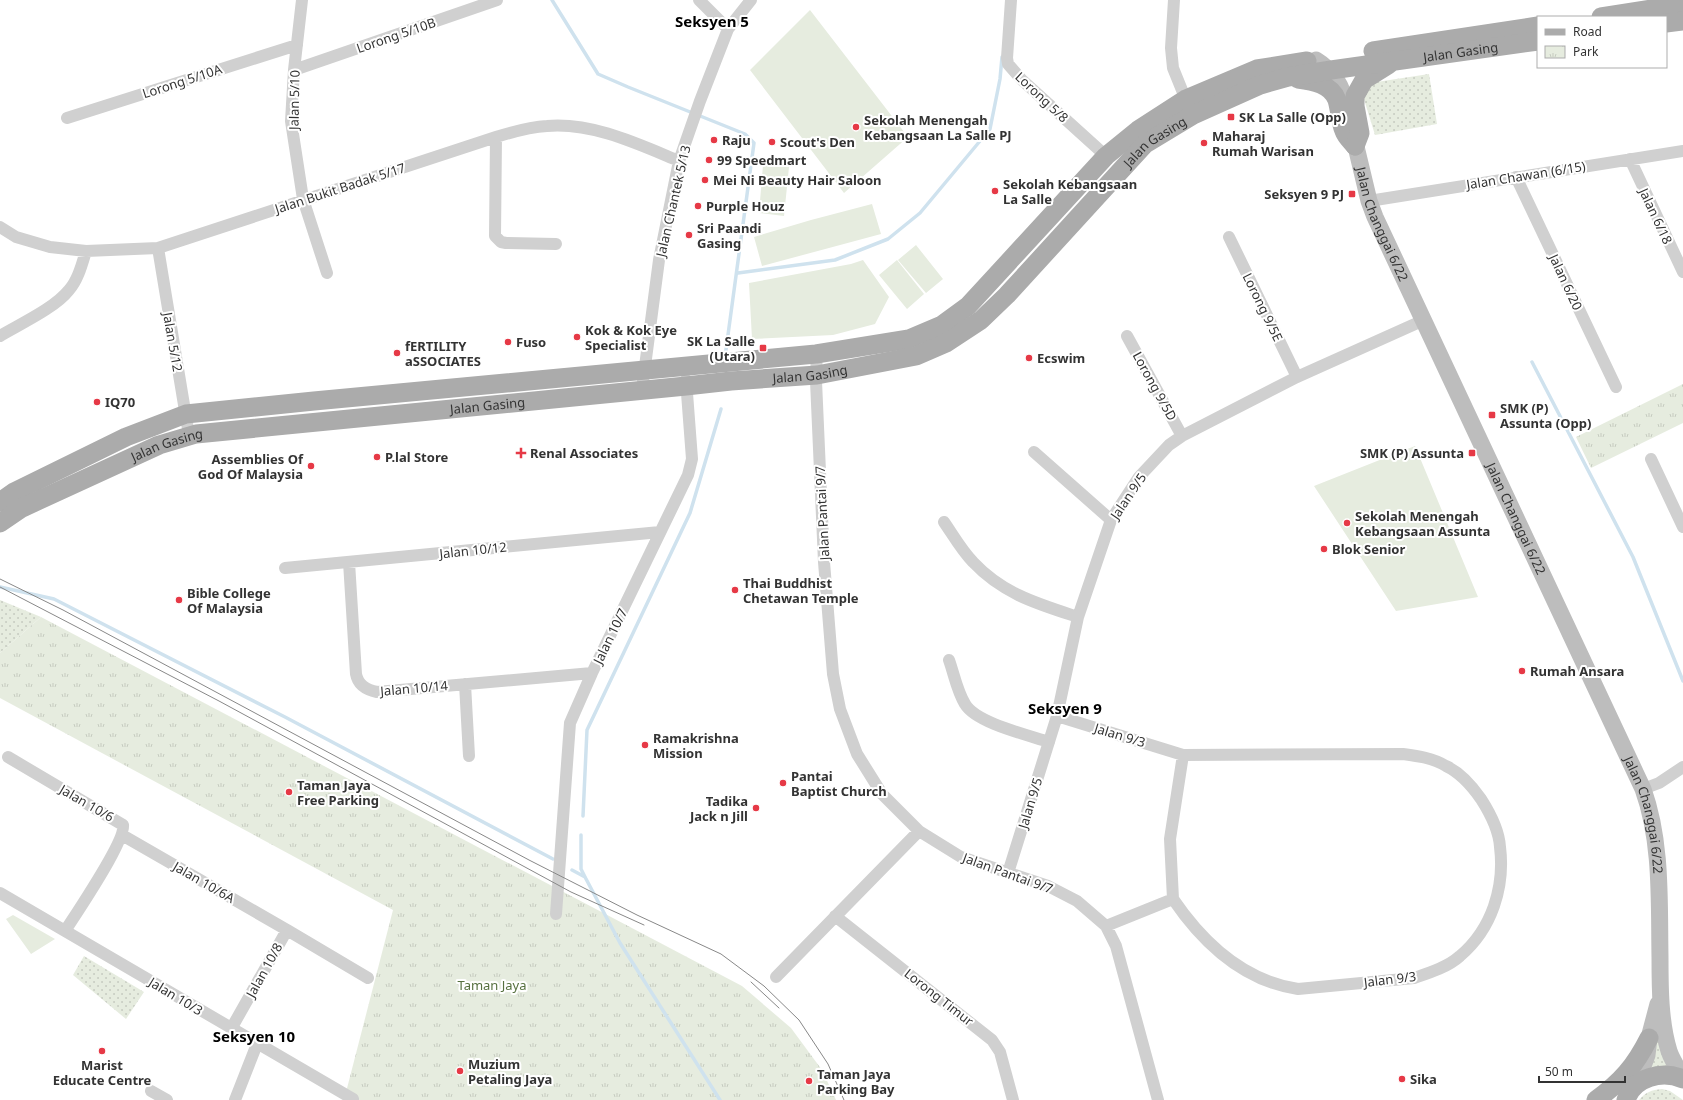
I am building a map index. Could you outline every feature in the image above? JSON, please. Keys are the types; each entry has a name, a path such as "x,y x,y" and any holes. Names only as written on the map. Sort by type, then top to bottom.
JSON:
{"main road":[{"path":"1607,16 1683,4"},
{"path":"1667,24 1683,21"},
{"name":"Jalan Gasing","path":"0,523 22,508 159,445 189,435 642,389 817,375 916,356 946,343 981,320 1007,295 1145,144 1189,107 1323,65 1537,26"},
{"name":"Jalan Gasing","path":"0,502 14,492 126,438 186,414 645,369 816,354 909,339 942,325 968,306 1106,156 1138,130 1189,107 1258,69 1394,61 1537,41"},
{"path":"1288,77 1313,81 1324,85 1331,91 1337,100 1344,133 1355,146 1360,133 1355,106 1359,88 1364,80 1394,61"},
{"path":"1596,1100 1623,1077 1640,1058 1649,1038"},
{"path":"1627,1096 1646,1078 1655,1076 1672,1076 1683,1078"}],"street":[{"name":"Jalan 5/10","path":"302,0 294,70 291,121 303,199 327,273"},
{"name":"Lorong 5/10B","path":"294,70 497,0"},
{"path":"699,0 728,29"},
{"name":"Jalan Chantek 5/13","path":"642,389 660,260 679,161 728,29 751,0"},
{"name":"Lorong 5/8","path":"1011,0 1007,58 1008,64 1022,80 1106,156"},
{"path":"1171,1 1170,48 1173,68 1189,107"},
{"name":"Lorong 5/10A","path":"67,118 297,45"},
{"name":"Jalan Changgai 6/22","path":"1323,65 1346,100 1355,146 1369,201 1643,789 1648,803 1658,862 1660,995 1669,1051 1683,1078"},
{"name":"Jalan Bukit Badak 5/17","path":"0,227 16,237 50,247 86,251 158,248 303,199 496,137 547,126 595,130 634,142 679,161"},
{"path":"496,137 495,236 501,242 506,243 556,244"},
{"name":"Jalan Chawan (6/15)","path":"1369,201 1683,151"},
{"name":"Jalan 6/18","path":"1630,159 1683,272"},
{"name":"Jalan 6/20","path":"1516,177 1616,387"},
{"name":"Lorong 9/5E","path":"1229,237 1297,377"},
{"name":"Jalan 5/12","path":"158,248 189,435"},
{"path":"0,336 57,302 70,290 86,251"},
{"name":"Jalan 9/5","path":"1008,873 1057,716 1078,617 1111,520 1139,477 1169,445 1182,436 1297,377 1424,320"},
{"name":"Lorong 9/5D","path":"1127,336 1182,436"},
{"name":"Jalan Pantai 9/7","path":"816,354 824,562 833,674 840,709 858,754 882,794 919,831 961,857 1048,886 1077,901 1106,926 1116,946 1158,1100"},
{"name":"Jalan 10/7","path":"556,914 570,723 592,673 688,476 692,459 685,366"},
{"path":"1034,452 1111,520"},
{"path":"1651,459 1683,527"},
{"path":"944,522 972,562 998,585 1030,602 1078,617"},
{"name":"Jalan 10/12","path":"285,568 660,532"},
{"name":"Jalan 10/14","path":"349,562 356,674 362,685 368,690 377,692 592,673"},
{"path":"949,660 962,699 973,714 984,720 1049,742"},
{"path":"465,684 469,756"},
{"name":"Jalan 9/3","path":"1057,716 1183,755 1403,754 1429,758 1446,766 1463,777 1477,794 1487,808 1494,823 1500,846 1500,885 1496,902 1488,922 1477,938 1460,956 1430,973 1414,978 1298,989 1267,982 1248,972 1214,948 1189,921 1173,899"},
{"path":"1106,926 1173,899 1170,839 1183,755"},
{"name":"Jalan 10/6","path":"8,757 121,823 123,827 122,835 96,882 65,931"},
{"path":"1643,789 1659,783 1683,767"},
{"path":"776,978 919,831"},
{"name":"Jalan 10/6A","path":"122,835 287,930"},
{"name":"Jalan 10/3","path":"0,893 353,1099"},
{"name":"Lorong Timur","path":"835,916 992,1040 1000,1052 1013,1100"},
{"name":"Jalan 10/8","path":"231,1029 287,930 368,978"},
{"path":"1660,995 1673,1040 1683,1055"},
{"name":"Jalan Changgai 6/22","path":"1627,1096 1639,1077 1647,1055 1649,1038 1660,995"},
{"path":"235,1100 257,1044"},
{"path":"151,1091 167,1100"}],"green space":[{"path":"810,10 908,137 844,193 750,70"},
{"path":"1429,74 1437,124 1375,135 1363,96 1370,83"},
{"path":"763,165 789,167 784,216 759,213"},
{"path":"872,204 881,234 762,266 754,237"},
{"path":"916,245 943,279 926,293 898,260"},
{"path":"863,260 889,297 875,324 833,335 752,339 749,283 851,264"},
{"path":"897,260 924,294 907,309 879,275"},
{"path":"1683,384 1683,423 1591,468 1576,437"},
{"path":"1415,446 1478,597 1396,611 1314,486"},
{"path":"0,600 41,617 0,653"},
{"name":"Taman Jaya","path":"41,617 742,986 791,1028 822,1070 836,1100 344,1100 393,910 0,698 0,653"},
{"path":"13,915 55,939 31,954 6,919"},
{"path":"84,956 144,992 126,1019 73,975"},
{"path":"1660,1018 1676,1069 1653,1069 1648,1063"},
{"path":"1662,1089 1670,1091 1683,1100 1639,1100 1649,1092"}],"waterway":[{"path":"552,0 598,74 745,134 754,143 725,357"},
{"path":"738,273 835,260 888,239 920,213 990,129 1000,79 1002,57"},
{"path":"1532,362 1633,557 1683,681"},
{"path":"583,816 587,730 690,513 721,409"},
{"path":"0,587 54,599 285,717 553,859"},
{"path":"581,835 581,869 585,877 620,943 720,1100"},
{"path":"572,870 585,877"}],"tram line":[{"path":"0,579 63,610 529,860 637,915 721,954 764,986 799,1020 828,1064 844,1100"},
{"path":"0,587 219,701 571,892 644,925"},
{"path":"751,982 779,1008"}],"place":[{"name":"SK La Salle (Opp)","path":"1231,117"},
{"name":"Sekolah Menengah Kebangsaan La Salle PJ","path":"856,127"},
{"name":"Raju","path":"714,140"},
{"name":"Scout's Den","path":"772,142"},
{"name":"Maharaj Rumah Warisan","path":"1204,143"},
{"name":"99 Speedmart","path":"709,160"},
{"name":"Mei Ni Beauty Hair Saloon","path":"705,180"},
{"name":"Sekolah Kebangsaan La Salle","path":"995,191"},
{"name":"Seksyen 9 PJ","path":"1352,194"},
{"name":"Purple Houz","path":"698,206"},
{"name":"Sri Paandi Gasing","path":"689,235"},
{"name":"Kok & Kok Eye Specialist","path":"577,337"},
{"name":"Fuso","path":"508,342"},
{"name":"SK La Salle (Utara)","path":"763,348"},
{"name":"fERTILITY aSSOCIATES","path":"397,353"},
{"name":"Ecswim","path":"1029,358"},
{"name":"IQ70","path":"97,402"},
{"name":"SMK (P) Assunta (Opp)","path":"1492,415"},
{"name":"Renal Associates","path":"521,453"},
{"name":"SMK (P) Assunta","path":"1472,453"},
{"name":"P.lal Store","path":"377,457"},
{"name":"Assemblies Of God Of Malaysia","path":"311,466"},
{"name":"Sekolah Menengah Kebangsaan Assunta","path":"1347,523"},
{"name":"Blok Senior","path":"1324,549"},
{"name":"Thai Buddhist Chetawan Temple","path":"735,590"},
{"name":"Bible College Of Malaysia","path":"179,600"},
{"name":"Rumah Ansara","path":"1522,671"},
{"name":"Ramakrishna Mission","path":"645,745"},
{"name":"Pantai Baptist Church","path":"783,783"},
{"name":"Taman Jaya Free Parking","path":"289,792"},
{"name":"Tadika Jack n Jill","path":"756,808"},
{"name":"Marist Educate Centre","path":"102,1051"},
{"name":"Muzium Petaling Jaya","path":"460,1071"},
{"name":"Sika","path":"1402,1079"},
{"name":"Taman Jaya Parking Bay","path":"809,1081"}],"district":[{"name":"Seksyen 5","path":"712,21"},
{"name":"Seksyen 9","path":"1065,708"},
{"name":"Seksyen 10","path":"254,1036"}]}
